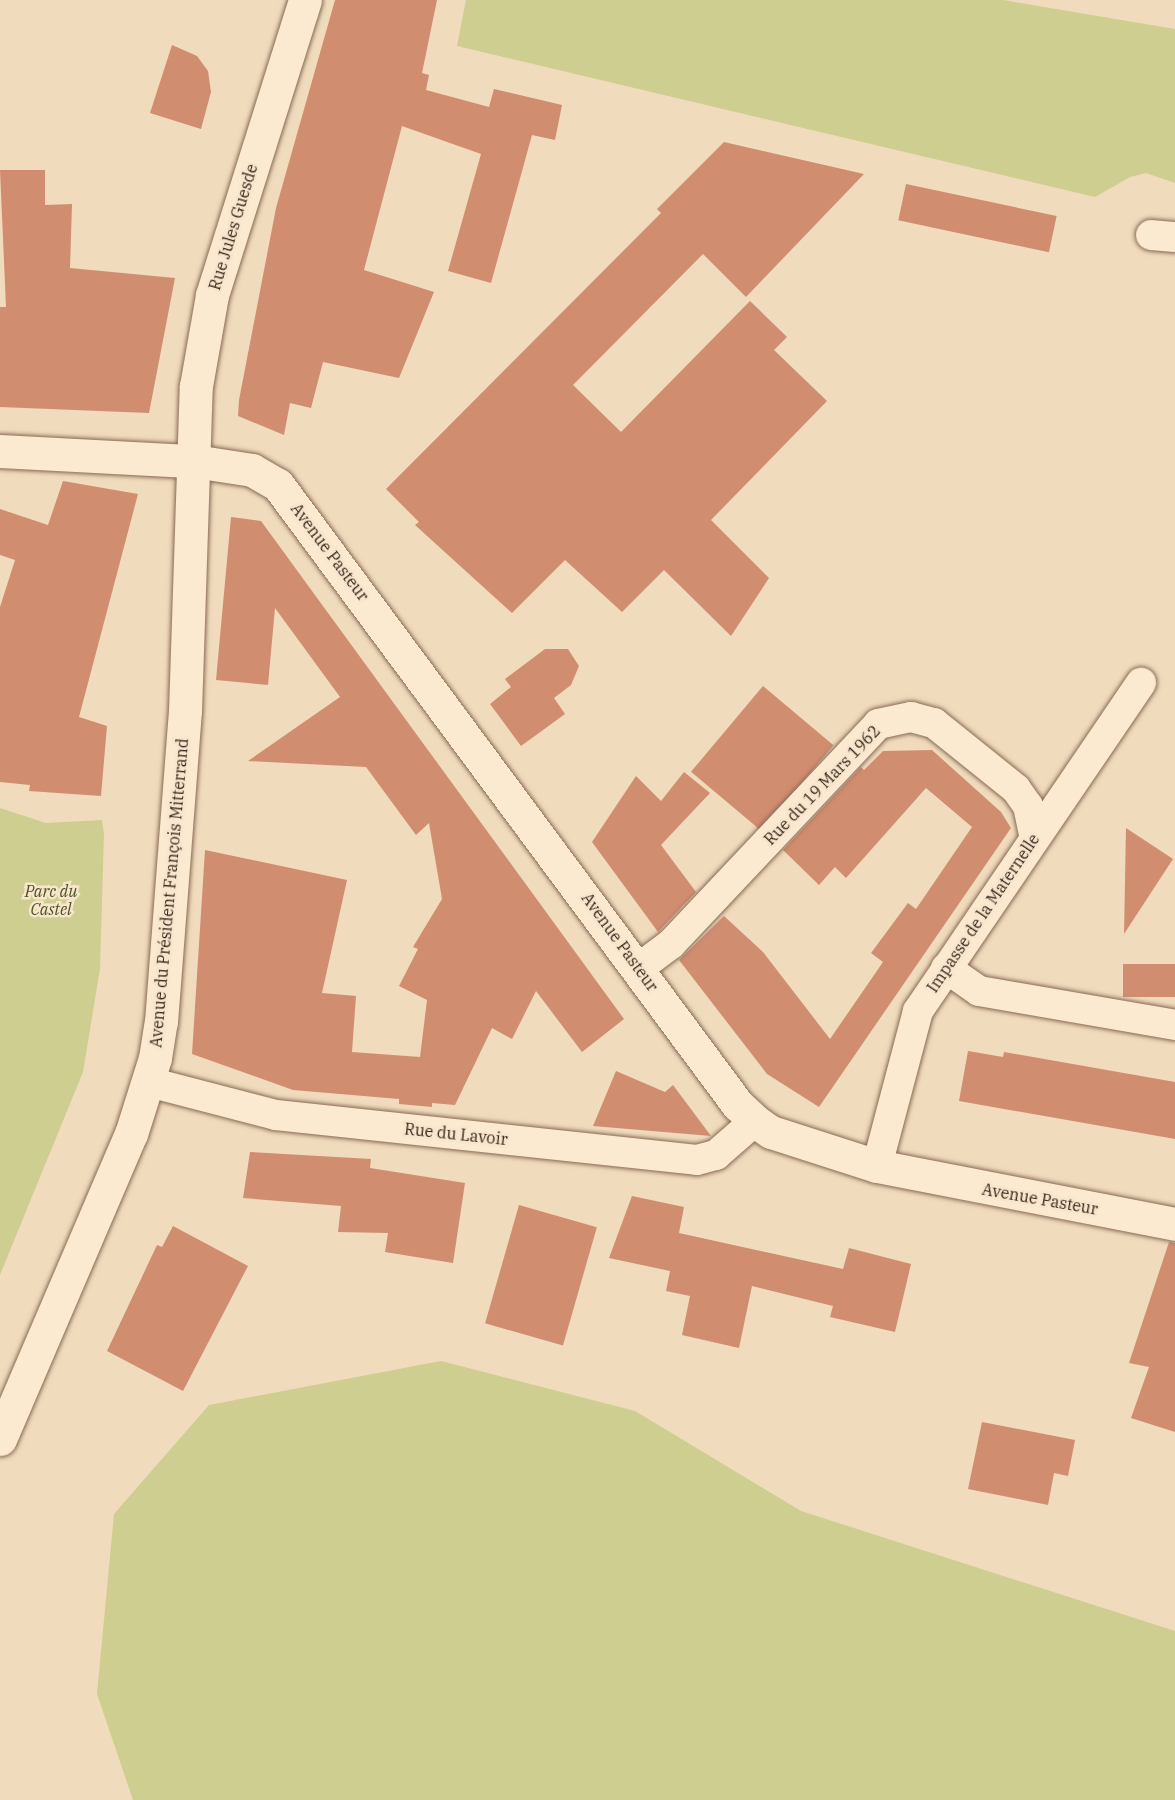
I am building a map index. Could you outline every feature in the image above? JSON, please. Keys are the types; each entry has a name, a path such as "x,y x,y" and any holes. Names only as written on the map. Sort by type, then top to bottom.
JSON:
{"main road":[{"name":"Rue Jules Guesde","path":"194,461 196,386 212,295 305,0"},
{"name":"Avenue Pasteur","path":"0,451 194,461 264,475 297,506 737,1104 771,1132 877,1166 1175,1224"},
{"name":"Avenue du Président François Mitterrand","path":"0,1439 131,1134 149,1082 161,1022 184,711 194,461"}],"street":[{"name":"Impasse de la Maternelle","path":"877,1166 918,1011 1034,835 1141,683"},
{"name":"Rue du 19 Mars 1962","path":"639,968 671,944 878,724 911,717 934,723 1016,789 1028,806 1034,835"},
{"path":"946,968 979,991 1175,1025"},
{"name":"Rue du Lavoir","path":"149,1082 276,1115 697,1160 716,1155 755,1121"}],"green space":[{"path":"466,0 1003,0 1175,29 1175,183 1146,173 1130,177 1095,197 457,46"},
{"name":"Parc du Castel","path":"0,808 46,823 102,820 104,834 100,969 83,1072 0,1275"},
{"path":"441,1361 635,1411 801,1511 1175,1631 1175,1800 133,1800 97,1694 114,1514 209,1405"}],"building":[{"path":"335,0 437,0 422,73 429,75 426,90 489,107 494,89 562,105 555,140 532,135 491,283 448,271 481,154 402,126 364,270 434,292 399,378 323,362 311,408 290,403 284,435 238,416 239,400 276,208"},
{"path":"172,45 197,56 208,71 211,92 201,129 150,113"},
{"path":"724,142 864,174 746,297 703,254 573,385 621,432 750,301 787,337 774,350 827,401 711,520 769,578 731,636 664,570 622,612 565,560 512,613 415,525 419,522 386,489 661,213 657,209"},
{"path":"0,170 45,170 45,205 72,204 70,268 175,278 149,413 0,407 0,307 6,307"},
{"path":"906,184 1057,216 1049,252 898,220"},
{"path":"63,481 138,494 79,717 107,726 101,796 29,791 30,785 0,782 0,607 15,560 0,555 0,509 48,525"},
{"path":"231,517 261,521 624,1019 582,1052 536,991 512,1039 492,1028 455,1105 432,1103 432,1107 399,1104 399,1099 293,1090 192,1054 205,850 347,880 322,993 356,996 352,1052 420,1057 427,1000 399,986 418,949 413,947 442,899 429,823 416,835 366,767 248,761 340,697 275,608 268,685 216,680"},
{"path":"545,649 568,649 579,666 571,685 554,698 565,714 521,746 490,704 511,687 505,679"},
{"path":"763,686 833,745 761,831 691,772"},
{"path":"932,750 1001,812 1011,828 819,1107 767,1074 679,960 724,916 763,952 830,1039 883,962 871,953 908,903 916,909 972,827 926,788 846,878 835,867 819,885 783,850 861,767 864,770 883,751"},
{"path":"684,772 710,793 661,845 696,892 658,932 592,842 636,776 661,801"},
{"path":"1126,828 1173,859 1124,934"},
{"path":"1123,964 1175,964 1175,997 1123,997"},
{"path":"968,1051 1003,1057 1004,1052 1175,1082 1175,1139 959,1101"},
{"path":"616,1071 665,1092 673,1085 711,1136 593,1126"},
{"path":"250,1152 371,1159 370,1168 465,1183 453,1263 385,1252 388,1233 338,1232 341,1206 243,1198"},
{"path":"632,1196 684,1207 679,1233 843,1269 849,1248 911,1264 895,1332 830,1317 833,1306 752,1286 739,1348 682,1335 690,1296 666,1291 670,1271 609,1258"},
{"path":"519,1205 597,1227 563,1346 485,1323"},
{"path":"173,1226 248,1266 183,1391 107,1351 157,1245 162,1247"},
{"path":"1169,1242 1175,1243 1175,1432 1131,1418 1149,1367 1129,1363"},
{"path":"982,1422 1075,1440 1068,1476 1054,1473 1048,1505 968,1489"}]}
